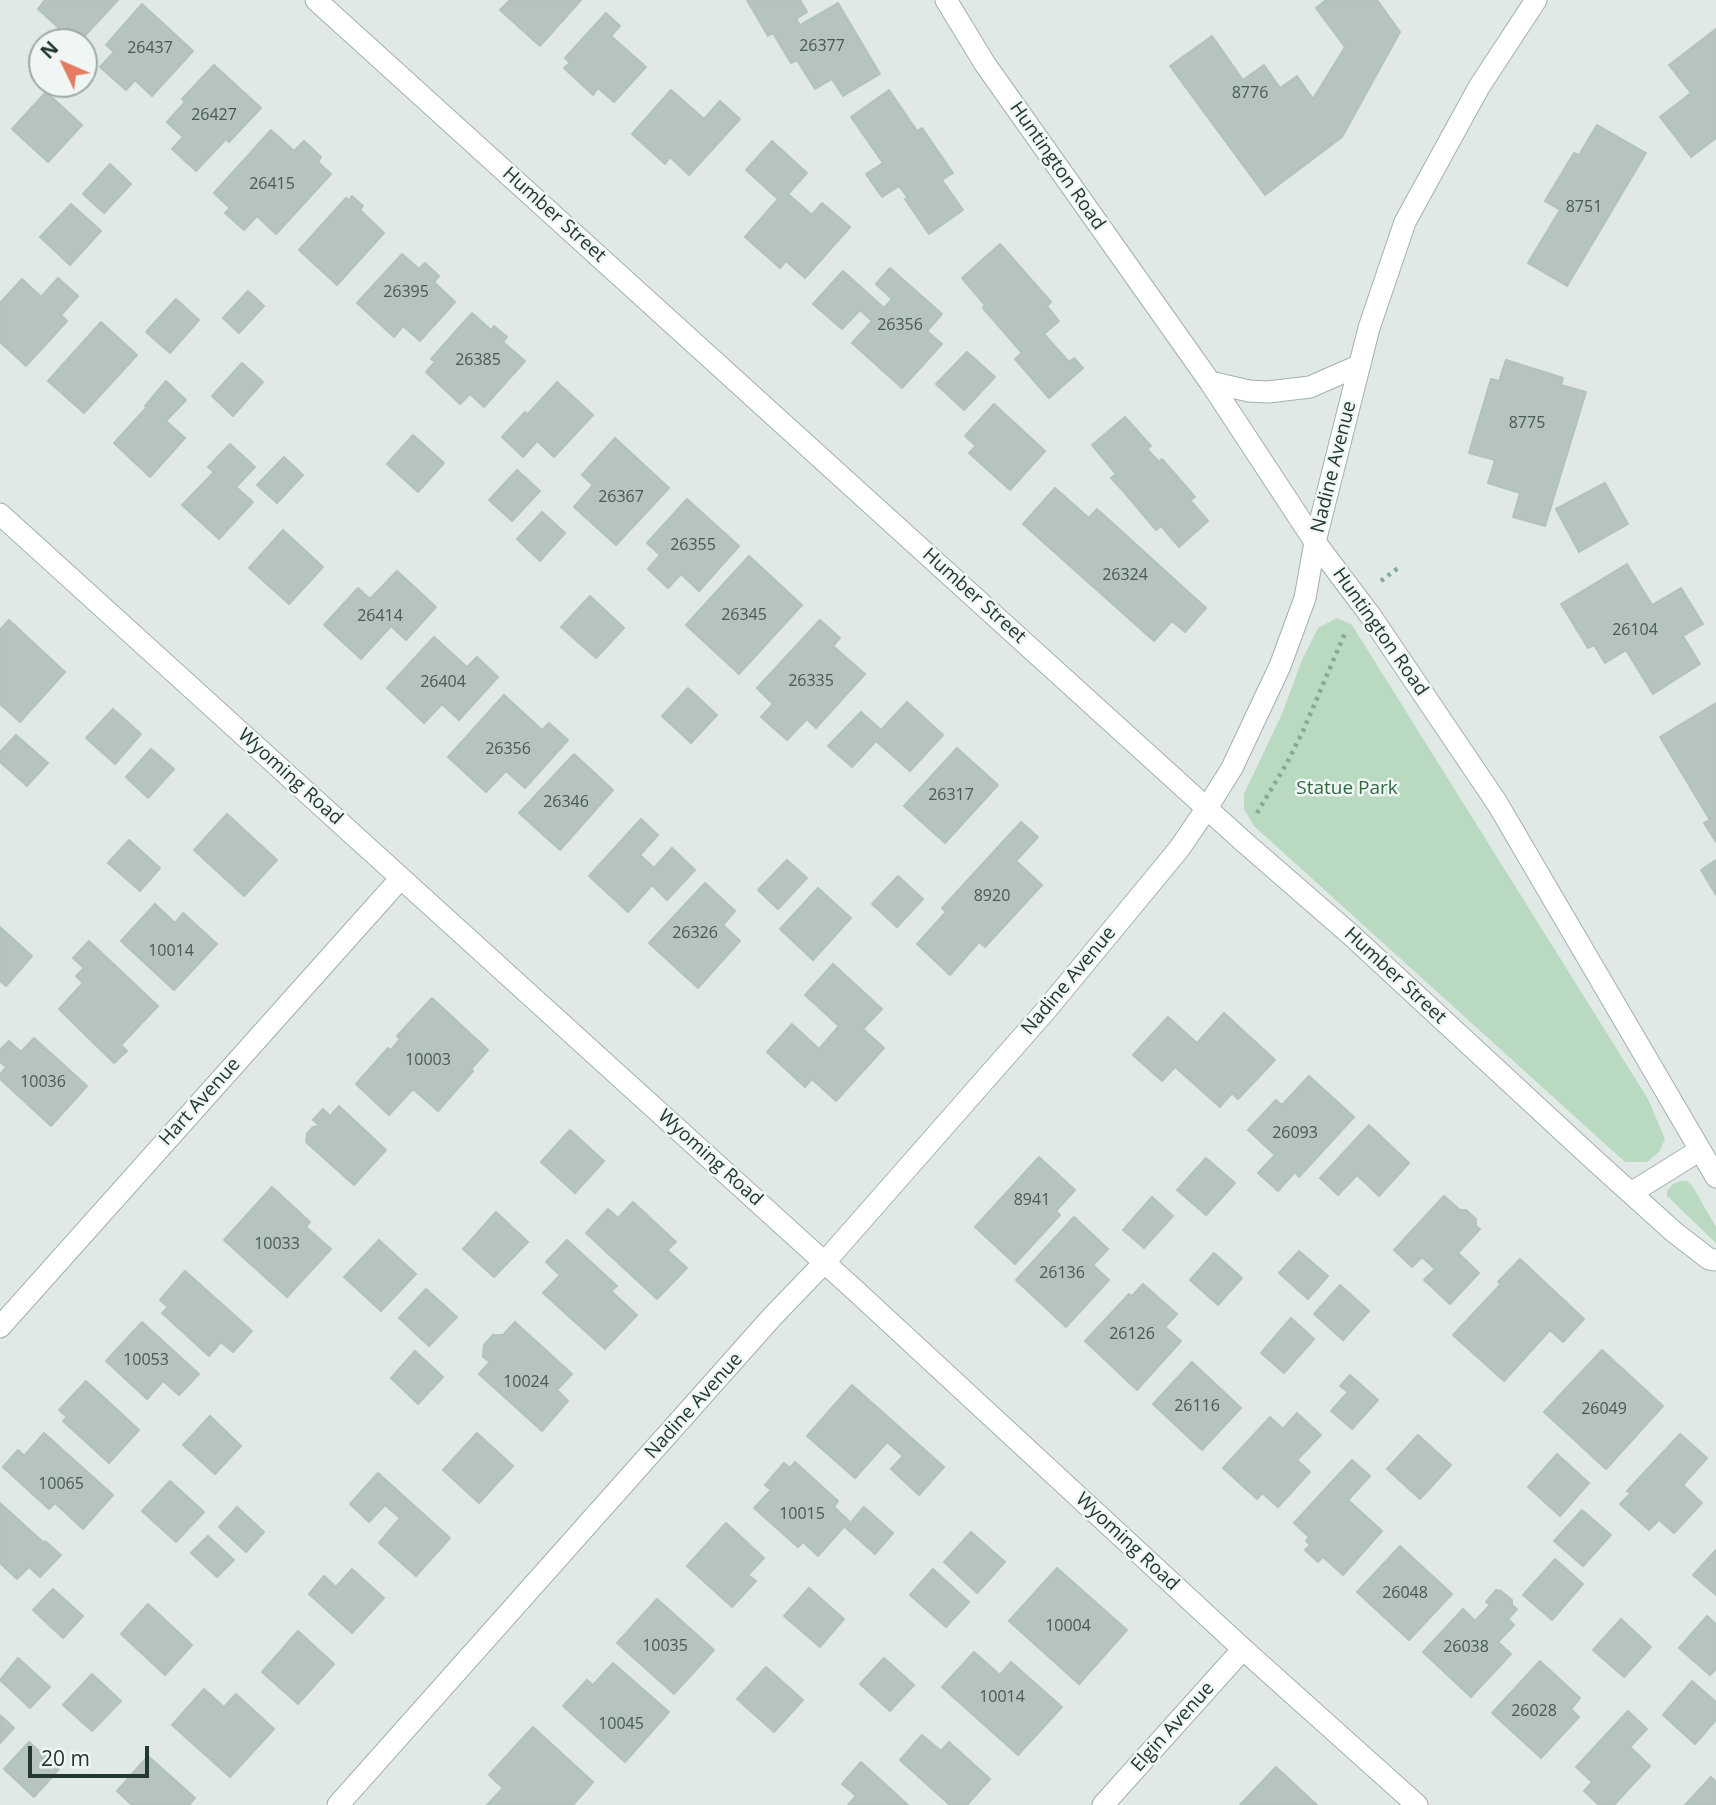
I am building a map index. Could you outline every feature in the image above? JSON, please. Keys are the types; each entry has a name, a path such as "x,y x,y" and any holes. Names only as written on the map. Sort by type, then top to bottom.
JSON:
{"street":[{"name":"Humber Street","path":"316,0 1349,934 1674,1232 1709,1259 1716,1260"},
{"name":"Huntington Road","path":"946,0 985,64 1210,382 1315,542 1370,615 1497,803 1716,1177"},
{"name":"Nadine Avenue","path":"338,1805 824,1263 1047,1009 1179,849 1208,808 1232,768 1280,666 1305,598 1315,542 1369,328 1405,222 1479,86 1536,0"},
{"path":"1210,382 1249,391 1268,392 1310,387 1360,365"},
{"name":"Wyoming Road","path":"0,514 1417,1805"},
{"name":"Hart Avenue","path":"0,1327 401,878"},
{"path":"1631,1193 1700,1150"},
{"name":"Elgin Avenue","path":"1102,1805 1243,1648"}],"path":[{"path":"1377,583 1398,568"},
{"path":"1251,823 1303,731 1348,628"}],"green space":[{"name":"Statue Park","path":"1337,618 1352,625 1648,1099 1665,1139 1659,1152 1647,1162 1625,1162 1254,826 1244,809 1244,794 1282,714 1302,660 1318,628"},
{"path":"1687,1181 1693,1187 1716,1227 1716,1243 1667,1196 1667,1191 1673,1184"}],"building":[{"path":"45,0 118,0 92,28 59,28 38,9"},
{"path":"510,0 581,0 540,46 500,10"},
{"path":"747,0 800,0 807,12 796,19 800,25 838,3 880,74 843,96 832,79 815,89 797,60 791,63 773,33 768,36"},
{"path":"1326,0 1377,0 1400,32 1342,137 1265,195 1170,66 1212,36 1243,80 1264,65 1280,88 1297,76 1313,99 1345,47 1316,8"},
{"path":"142,4 193,51 152,96 135,80 126,90 100,67 114,52 106,45"},
{"path":"606,13 620,26 611,36 646,67 614,102 598,88 593,95 564,68 570,63 565,58"},
{"path":"1716,29 1716,138 1691,157 1660,117 1691,93 1669,65"},
{"path":"214,65 261,108 229,142 226,139 196,171 172,149 183,137 167,122 185,102 182,99"},
{"path":"671,90 704,119 720,101 740,119 689,175 670,157 665,164 632,134"},
{"path":"889,90 917,131 922,128 953,173 942,180 963,210 929,234 899,186 882,197 866,174 883,163 851,117"},
{"path":"40,98 53,98 82,125 48,162 12,129"},
{"path":"1597,125 1646,153 1567,286 1528,263 1560,210 1545,201 1574,153 1579,155"},
{"path":"271,130 294,151 304,141 321,157 318,162 331,174 276,234 257,216 244,230 225,213 230,208 214,193"},
{"path":"772,141 807,173 788,194 812,215 822,203 850,227 805,278 786,261 780,268 745,237 778,199 746,170"},
{"path":"110,164 131,184 104,213 83,194"},
{"path":"352,196 363,206 360,210 384,233 337,285 299,250 346,198 349,200"},
{"path":"71,204 101,231 70,265 40,237"},
{"path":"1000,244 1051,302 1047,306 1059,321 1044,334 1069,362 1074,358 1083,368 1049,398 1015,359 1022,353 983,308 985,305 962,278"},
{"path":"402,254 419,269 425,263 439,276 434,282 455,302 420,341 403,326 394,337 357,303"},
{"path":"890,268 942,314 927,331 942,344 902,388 852,343 872,321 860,310 842,329 813,304 843,271 884,308 892,299 876,284"},
{"path":"58,278 78,296 61,315 67,321 26,366 0,342 0,303 22,279 41,297"},
{"path":"248,291 264,306 239,333 223,318"},
{"path":"176,299 199,320 170,353 146,332"},
{"path":"472,313 491,330 494,326 507,337 503,342 525,361 484,407 470,394 460,404 426,372 435,362 431,359"},
{"path":"101,322 137,355 84,413 48,381"},
{"path":"967,352 995,377 964,410 936,384"},
{"path":"1506,360 1563,378 1561,385 1586,392 1545,526 1513,517 1520,493 1488,483 1495,460 1469,453 1491,379 1499,381"},
{"path":"242,363 263,382 233,416 212,396"},
{"path":"166,381 186,400 166,421 185,438 150,477 114,443 147,407 145,406"},
{"path":"557,382 593,415 554,457 537,441 523,457 502,437 525,412 528,414"},
{"path":"994,404 1045,451 1010,490 969,453 976,446 965,436"},
{"path":"1125,417 1151,446 1147,449 1159,462 1162,459 1195,497 1190,500 1208,521 1179,547 1161,526 1156,530 1111,478 1116,474 1092,445"},
{"path":"413,435 444,463 418,492 387,464"},
{"path":"615,438 669,488 616,545 574,507 593,485 582,475"},
{"path":"230,444 255,467 236,487 253,502 219,539 182,505 214,472 208,467"},
{"path":"284,457 303,475 277,503 257,485"},
{"path":"517,470 540,491 512,521 489,500"},
{"path":"1605,483 1628,524 1579,552 1556,509"},
{"path":"1055,488 1089,518 1097,509 1206,608 1185,632 1172,621 1154,641 1023,524"},
{"path":"687,499 739,546 699,591 681,574 668,588 648,569 660,555 647,543"},
{"path":"542,512 565,533 540,561 517,539"},
{"path":"283,530 323,567 289,604 249,568"},
{"path":"749,556 802,605 739,674 686,625"},
{"path":"1627,564 1652,605 1681,588 1703,624 1683,636 1700,664 1653,694 1626,650 1605,663 1594,645 1588,648 1561,604"},
{"path":"397,571 436,607 406,640 391,626 361,659 324,625 358,588 370,599"},
{"path":"590,596 624,628 596,658 561,627"},
{"path":"9,620 65,672 20,722 0,704 0,630"},
{"path":"820,620 840,638 833,646 865,674 816,728 807,719 787,740 761,717 773,704 757,688"},
{"path":"434,637 467,667 477,657 498,677 459,720 442,704 424,723 387,688"},
{"path":"688,688 717,715 691,743 662,716"},
{"path":"504,695 542,730 549,723 568,740 525,788 506,771 486,792 448,757"},
{"path":"907,702 943,735 910,771 876,741 852,767 828,746 861,712 881,730"},
{"path":"1716,703 1716,842 1704,823 1710,820 1660,737"},
{"path":"113,709 141,734 115,764 86,738"},
{"path":"16,735 48,763 27,786 0,762 0,752"},
{"path":"957,748 998,785 945,843 904,806"},
{"path":"151,749 174,769 148,798 126,777"},
{"path":"574,754 613,790 560,850 519,813"},
{"path":"227,814 277,860 244,896 194,850"},
{"path":"641,819 658,835 640,855 654,868 672,848 695,870 667,900 652,885 628,912 589,876"},
{"path":"1021,822 1038,837 1016,861 1042,885 985,947 979,942 950,975 917,944 946,912 942,908"},
{"path":"129,840 160,868 140,891 108,863"},
{"path":"787,860 807,878 778,909 758,890"},
{"path":"1716,860 1716,895 1701,870"},
{"path":"898,876 923,899 897,927 872,904"},
{"path":"705,883 735,911 723,925 740,941 698,988 649,943"},
{"path":"818,888 851,918 813,960 780,929"},
{"path":"155,904 175,923 183,913 217,944 174,990 121,941"},
{"path":"0,927 32,956 6,986 0,981"},
{"path":"89,941 158,1006 121,1045 127,1051 114,1063 59,1009 83,983 76,976 84,968 73,958"},
{"path":"833,964 882,1009 863,1029 884,1048 836,1101 812,1079 805,1087 767,1052 792,1024 819,1049 839,1026 805,995"},
{"path":"432,998 488,1050 438,1111 413,1089 389,1115 356,1084 388,1048 391,1050 400,1039 397,1036"},
{"path":"1224,1013 1275,1060 1238,1099 1232,1093 1220,1107 1175,1067 1162,1081 1133,1055 1168,1017 1197,1043"},
{"path":"34,1038 87,1086 51,1126 0,1079 6,1067 0,1062 0,1050 9,1041 21,1052"},
{"path":"1309,1076 1354,1117 1299,1177 1295,1172 1278,1191 1258,1173 1275,1155 1248,1130 1276,1100 1282,1105"},
{"path":"339,1106 386,1150 354,1185 306,1142 307,1134 313,1127 320,1126 313,1120 323,1109 330,1116"},
{"path":"1369,1125 1409,1163 1379,1196 1357,1175 1338,1195 1320,1178"},
{"path":"570,1130 604,1161 575,1193 541,1162"},
{"path":"1039,1157 1075,1190 1056,1211 1060,1215 1015,1264 975,1227"},
{"path":"1206,1158 1235,1183 1206,1215 1177,1190"},
{"path":"272,1187 310,1222 306,1227 331,1249 287,1297 224,1240"},
{"path":"1444,1196 1476,1219 1476,1226 1480,1229 1458,1253 1479,1273 1450,1304 1424,1280 1435,1269 1422,1257 1412,1267 1394,1250"},
{"path":"1152,1197 1173,1216 1144,1248 1123,1230"},
{"path":"633,1202 676,1242 667,1250 687,1268 657,1299 586,1233 608,1209 618,1218"},
{"path":"496,1212 528,1242 494,1277 463,1249"},
{"path":"1074,1217 1108,1249 1093,1265 1109,1280 1066,1327 1016,1280"},
{"path":"379,1240 416,1274 381,1311 344,1277"},
{"path":"567,1240 617,1286 611,1291 637,1315 605,1349 543,1293 560,1275 546,1262"},
{"path":"1299,1251 1328,1276 1308,1299 1279,1273"},
{"path":"1214,1253 1242,1278 1218,1305 1190,1280"},
{"path":"1520,1259 1584,1319 1563,1342 1550,1330 1504,1381 1453,1335 1501,1284 1498,1282"},
{"path":"185,1271 252,1331 233,1352 221,1342 209,1356 162,1313 168,1307 160,1300"},
{"path":"1143,1284 1177,1314 1165,1327 1181,1341 1137,1390 1085,1341 1129,1294 1132,1296"},
{"path":"1340,1285 1369,1311 1343,1340 1314,1314"},
{"path":"426,1289 457,1317 429,1346 399,1318"},
{"path":"1291,1318 1314,1339 1284,1373 1261,1353"},
{"path":"142,1322 199,1374 179,1395 163,1381 147,1399 106,1361"},
{"path":"515,1322 572,1374 557,1390 568,1401 542,1431 479,1374 490,1362 483,1357 484,1345 493,1335 503,1335"},
{"path":"1602,1350 1663,1406 1606,1469 1544,1412"},
{"path":"415,1351 443,1377 418,1404 391,1378"},
{"path":"1192,1362 1241,1408 1202,1450 1153,1404"},
{"path":"1350,1375 1378,1400 1352,1429 1331,1411 1348,1392 1340,1386"},
{"path":"86,1381 139,1430 109,1463 63,1421 67,1417 59,1410"},
{"path":"852,1385 944,1467 919,1495 891,1469 903,1456 887,1442 855,1478 807,1436"},
{"path":"1297,1413 1321,1435 1297,1460 1310,1472 1278,1507 1262,1493 1257,1499 1223,1468 1270,1417 1283,1429"},
{"path":"210,1416 241,1446 215,1474 183,1445"},
{"path":"44,1433 113,1495 83,1529 55,1503 49,1509 3,1467 18,1450 24,1456"},
{"path":"477,1433 513,1466 479,1503 443,1470"},
{"path":"1680,1434 1707,1458 1683,1485 1702,1503 1674,1533 1659,1520 1649,1530 1620,1504 1631,1493 1627,1491"},
{"path":"1418,1435 1451,1465 1420,1499 1387,1469"},
{"path":"1557,1454 1589,1483 1560,1516 1528,1487"},
{"path":"1352,1460 1370,1476 1348,1500 1382,1531 1343,1575 1323,1557 1318,1562 1305,1550 1310,1545 1306,1541 1309,1537 1294,1523"},
{"path":"795,1462 838,1501 834,1507 849,1521 818,1556 803,1542 798,1547 754,1508 771,1490 765,1485 784,1463 790,1468"},
{"path":"378,1473 450,1538 416,1576 379,1543 400,1518 385,1505 369,1522 350,1504"},
{"path":"170,1481 204,1512 176,1542 142,1511"},
{"path":"0,1503 61,1555 40,1577 29,1567 17,1579 0,1563"},
{"path":"237,1507 264,1532 246,1552 219,1527"},
{"path":"864,1507 893,1533 875,1554 846,1528"},
{"path":"1582,1510 1611,1535 1583,1566 1554,1541"},
{"path":"726,1523 764,1558 748,1575 756,1581 732,1607 687,1566"},
{"path":"971,1532 1005,1562 977,1593 944,1562"},
{"path":"208,1536 234,1560 217,1577 191,1553"},
{"path":"1400,1546 1452,1594 1409,1640 1357,1592"},
{"path":"1716,1550 1716,1595 1693,1575"},
{"path":"1555,1559 1583,1584 1552,1620 1523,1595"},
{"path":"1057,1568 1127,1630 1079,1684 1009,1621"},
{"path":"352,1569 384,1598 352,1633 309,1594 324,1576 336,1587"},
{"path":"933,1569 969,1602 946,1627 910,1595"},
{"path":"809,1588 844,1619 820,1647 784,1616"},
{"path":"53,1589 83,1616 63,1638 33,1610"},
{"path":"1496,1590 1512,1600 1512,1605 1517,1609 1508,1619 1514,1625 1498,1642 1511,1654 1471,1697 1423,1652 1463,1609 1475,1621 1490,1605 1486,1602"},
{"path":"657,1599 714,1650 674,1694 617,1643"},
{"path":"148,1604 192,1645 165,1675 121,1634"},
{"path":"1707,1616 1716,1624 1716,1669 1710,1675 1679,1648"},
{"path":"1621,1619 1651,1647 1624,1677 1593,1650"},
{"path":"298,1631 334,1664 298,1704 262,1672"},
{"path":"974,1652 1000,1675 1011,1662 1062,1707 1018,1755 942,1687"},
{"path":"18,1658 50,1687 30,1708 0,1680"},
{"path":"884,1658 914,1685 890,1711 860,1684"},
{"path":"1540,1661 1580,1698 1571,1709 1579,1717 1541,1758 1492,1713"},
{"path":"613,1663 669,1712 625,1762 563,1706 587,1680 593,1685"},
{"path":"766,1667 803,1700 774,1732 737,1699"},
{"path":"92,1674 121,1701 92,1731 63,1705"},
{"path":"1692,1681 1716,1702 1716,1720 1695,1744 1663,1715"},
{"path":"204,1689 224,1707 236,1694 274,1729 230,1777 172,1725"},
{"path":"1628,1711 1647,1729 1630,1747 1650,1766 1614,1805 1599,1805 1584,1791 1592,1782 1576,1767"},
{"path":"0,1715 14,1728 0,1743"},
{"path":"533,1727 593,1782 573,1805 487,1805 503,1788 489,1775"},
{"path":"922,1735 941,1751 949,1742 990,1779 967,1805 950,1805 900,1760"},
{"path":"29,1742 59,1769 34,1797 4,1769"},
{"path":"148,1756 195,1798 189,1805 132,1805 117,1791"},
{"path":"861,1762 908,1805 848,1805 856,1796 842,1784"},
{"path":"1276,1767 1317,1805 1240,1805"},
{"path":"1711,1777 1716,1782 1716,1805 1685,1805"}]}
